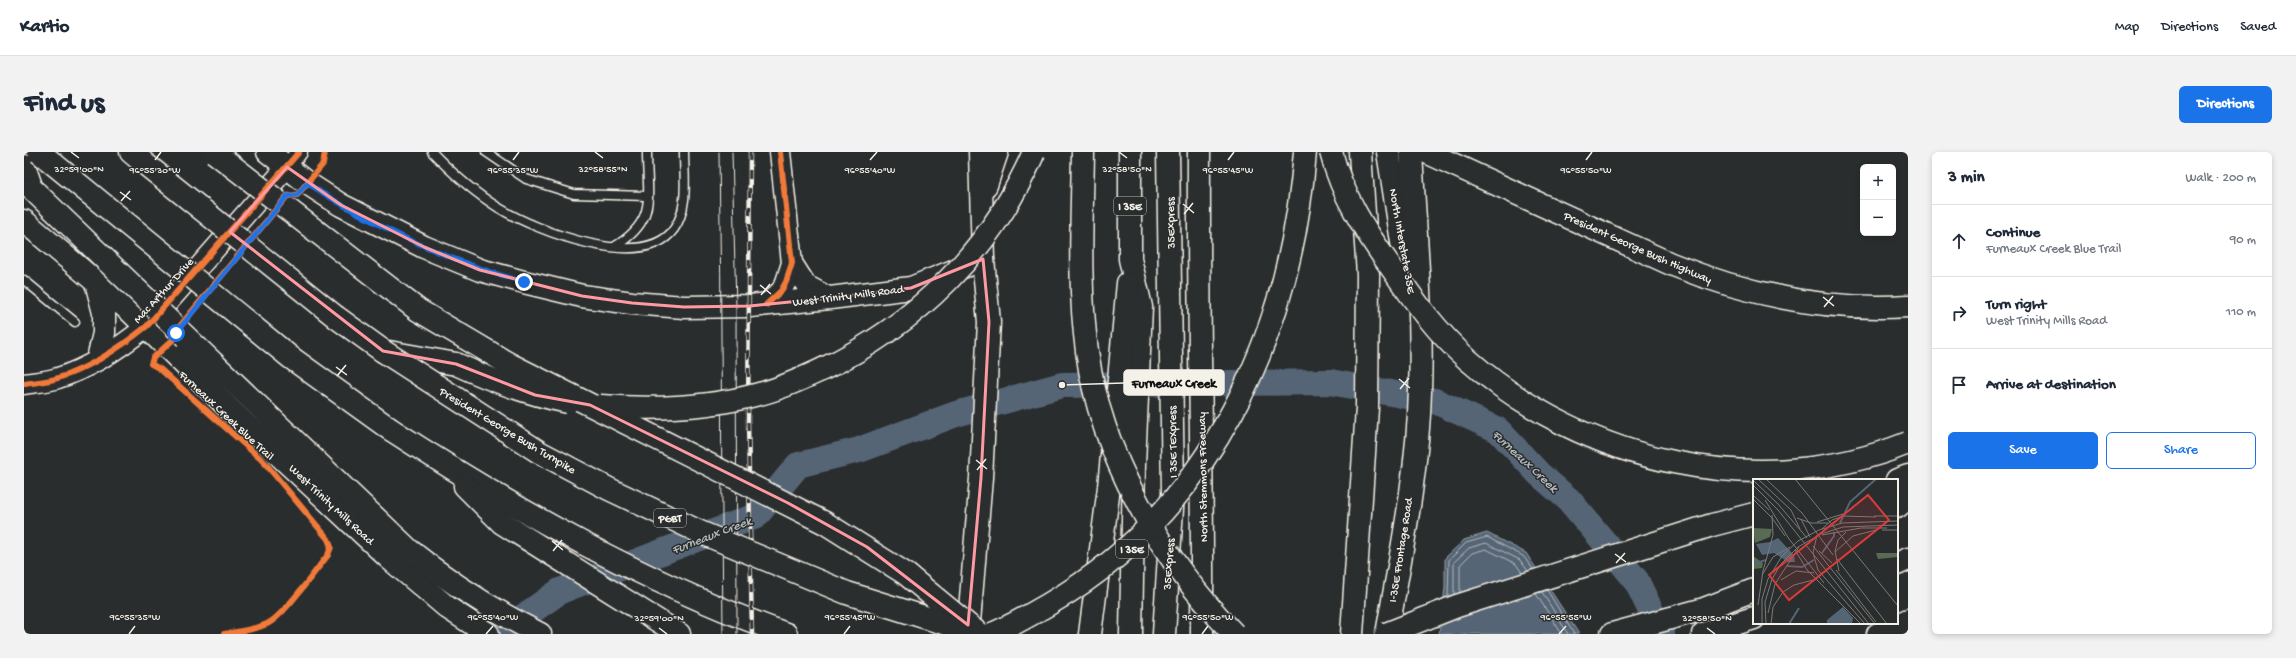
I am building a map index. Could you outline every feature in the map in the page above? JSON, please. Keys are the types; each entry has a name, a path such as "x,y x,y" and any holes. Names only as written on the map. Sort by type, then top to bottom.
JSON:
{"main road":[{"path":"39,152 290,358 343,397 440,462 601,554 705,602 786,634"},
{"name":"President George Bush Turnpike","path":"131,152 336,317 383,351 532,448 609,489 702,533 847,593 980,634"},
{"path":"214,152 418,310 510,364 825,523 906,574 980,634"},
{"name":"West Trinity Mills Road","path":"268,152 293,160 341,206 424,248 480,270 582,296 632,303 684,307 766,305 911,288 983,259"},
{"path":"968,634 981,478 989,322 983,259 980,152"},
{"path":"982,199 997,152"},
{"path":"383,351 456,364 495,382 535,395 578,404 654,408 693,406 760,394 788,385 870,345 897,326 933,296 962,266 985,238 1011,198 1034,152"},
{"path":"1083,152 1082,297 1087,352 1095,391 1104,423 1129,483 1159,538 1186,577 1234,634"},
{"name":"I 35E","path":"1130,152 1130,259 1133,308 1134,464 1131,634"},
{"name":"35Express","path":"1168,152 1171,294"},
{"name":"North Stemmons Freeway","path":"1199,152 1198,294 1203,481 1202,634"},
{"path":"992,634 1071,592 1109,564 1134,542 1164,510 1192,476 1212,446 1245,388 1273,322 1295,236 1302,190 1305,152"},
{"path":"1331,152 1335,170 1346,195 1362,223 1422,311 1462,353 1488,376 1526,403 1559,423 1630,451 1665,461 1736,471 1768,471 1826,465 1879,453 1908,443"},
{"path":"1352,634 1367,408 1368,275 1360,152"},
{"name":"North Interstate 35E","path":"1388,152 1402,246 1420,330"},
{"name":"North Interstate 35E","path":"1411,152 1420,330 1420,392 1413,466"},
{"name":"President George Bush Highway","path":"1426,152 1671,264 1712,280 1750,291 1825,304 1908,306"},
{"path":"24,166 32,189 399,541 441,576 473,598 540,634"},
{"name":"West Trinity Mills Road","path":"24,221 147,326 237,416 389,558 448,608 488,634"},
{"path":"96,282 104,312 104,333 98,359"},
{"name":"I 35E TEXpress","path":"1171,294 1173,493"},
{"path":"1090,634 1133,308"},
{"path":"440,462 502,523 679,634"},
{"name":"I-35E Frontage Road","path":"1386,634 1413,466"},
{"path":"1898,480 1908,476"},
{"name":"35Express","path":"1164,634 1173,493"},
{"path":"1898,506 1908,498"},
{"path":"1386,634 1457,606 1712,525 1753,514"},
{"path":"1898,564 1908,559"},
{"path":"1612,634 1704,609 1753,590"},
{"path":"1703,634 1753,618"},
{"path":"1878,634 1908,620"}],"street":[{"path":"766,305 781,291 786,282 792,263 780,152"},
{"name":"Mac Arthur Drive","path":"24,384 58,378 98,359 129,340 147,326 293,160"},
{"path":"792,263 806,285 830,298"}],"lane":[{"path":"432,152 457,178 500,208 549,231 613,248 640,248 658,243 674,229 684,204 684,152"},
{"path":"486,152 526,179 574,194 647,196"},
{"path":"613,248 630,237 642,224 648,211 647,152"},
{"path":"24,280 75,322"}],"highlighted area":[{"path":"287,167 341,205 424,247 480,270 582,296 632,303 684,307 750,306 911,288 983,259 989,322 981,478 968,625 867,547 788,503 590,405 535,395 456,364 383,351 230,232"}],"water":[{"path":"1487,533 1526,553 1579,634 1439,634 1445,588 1445,558 1464,540"}],"waterway":[{"name":"Furneaux Creek","path":"499,634 560,591 756,516 798,465 859,450 956,414 1062,385 1330,382 1435,401 1498,430 1539,474 1569,500 1636,580 1662,634"}],"tram line":[{"path":"719,152 723,634"},
{"path":"732,152 736,306 737,634"}],"railway":[{"path":"750,152 748,421 752,634"}],"cycle path":[{"path":"24,384 54,379 82,369 127,342 147,326 299,152"},
{"name":"Furneaux Creek Blue Trail","path":"224,634 256,628 274,620 307,582 328,555 331,547 328,539 264,462 160,369 151,364 153,358 177,336 176,331 287,196 297,195 323,164 325,152"},
{"path":"766,305 781,291 786,282 792,263 780,152"}],"place":[{"name":"Furneaux Creek","path":"1062,385"}],"route":[{"path":"176,333 176,331 287,196 291,194 297,195 307,183 341,206 424,248 480,270 524,282"}]}
